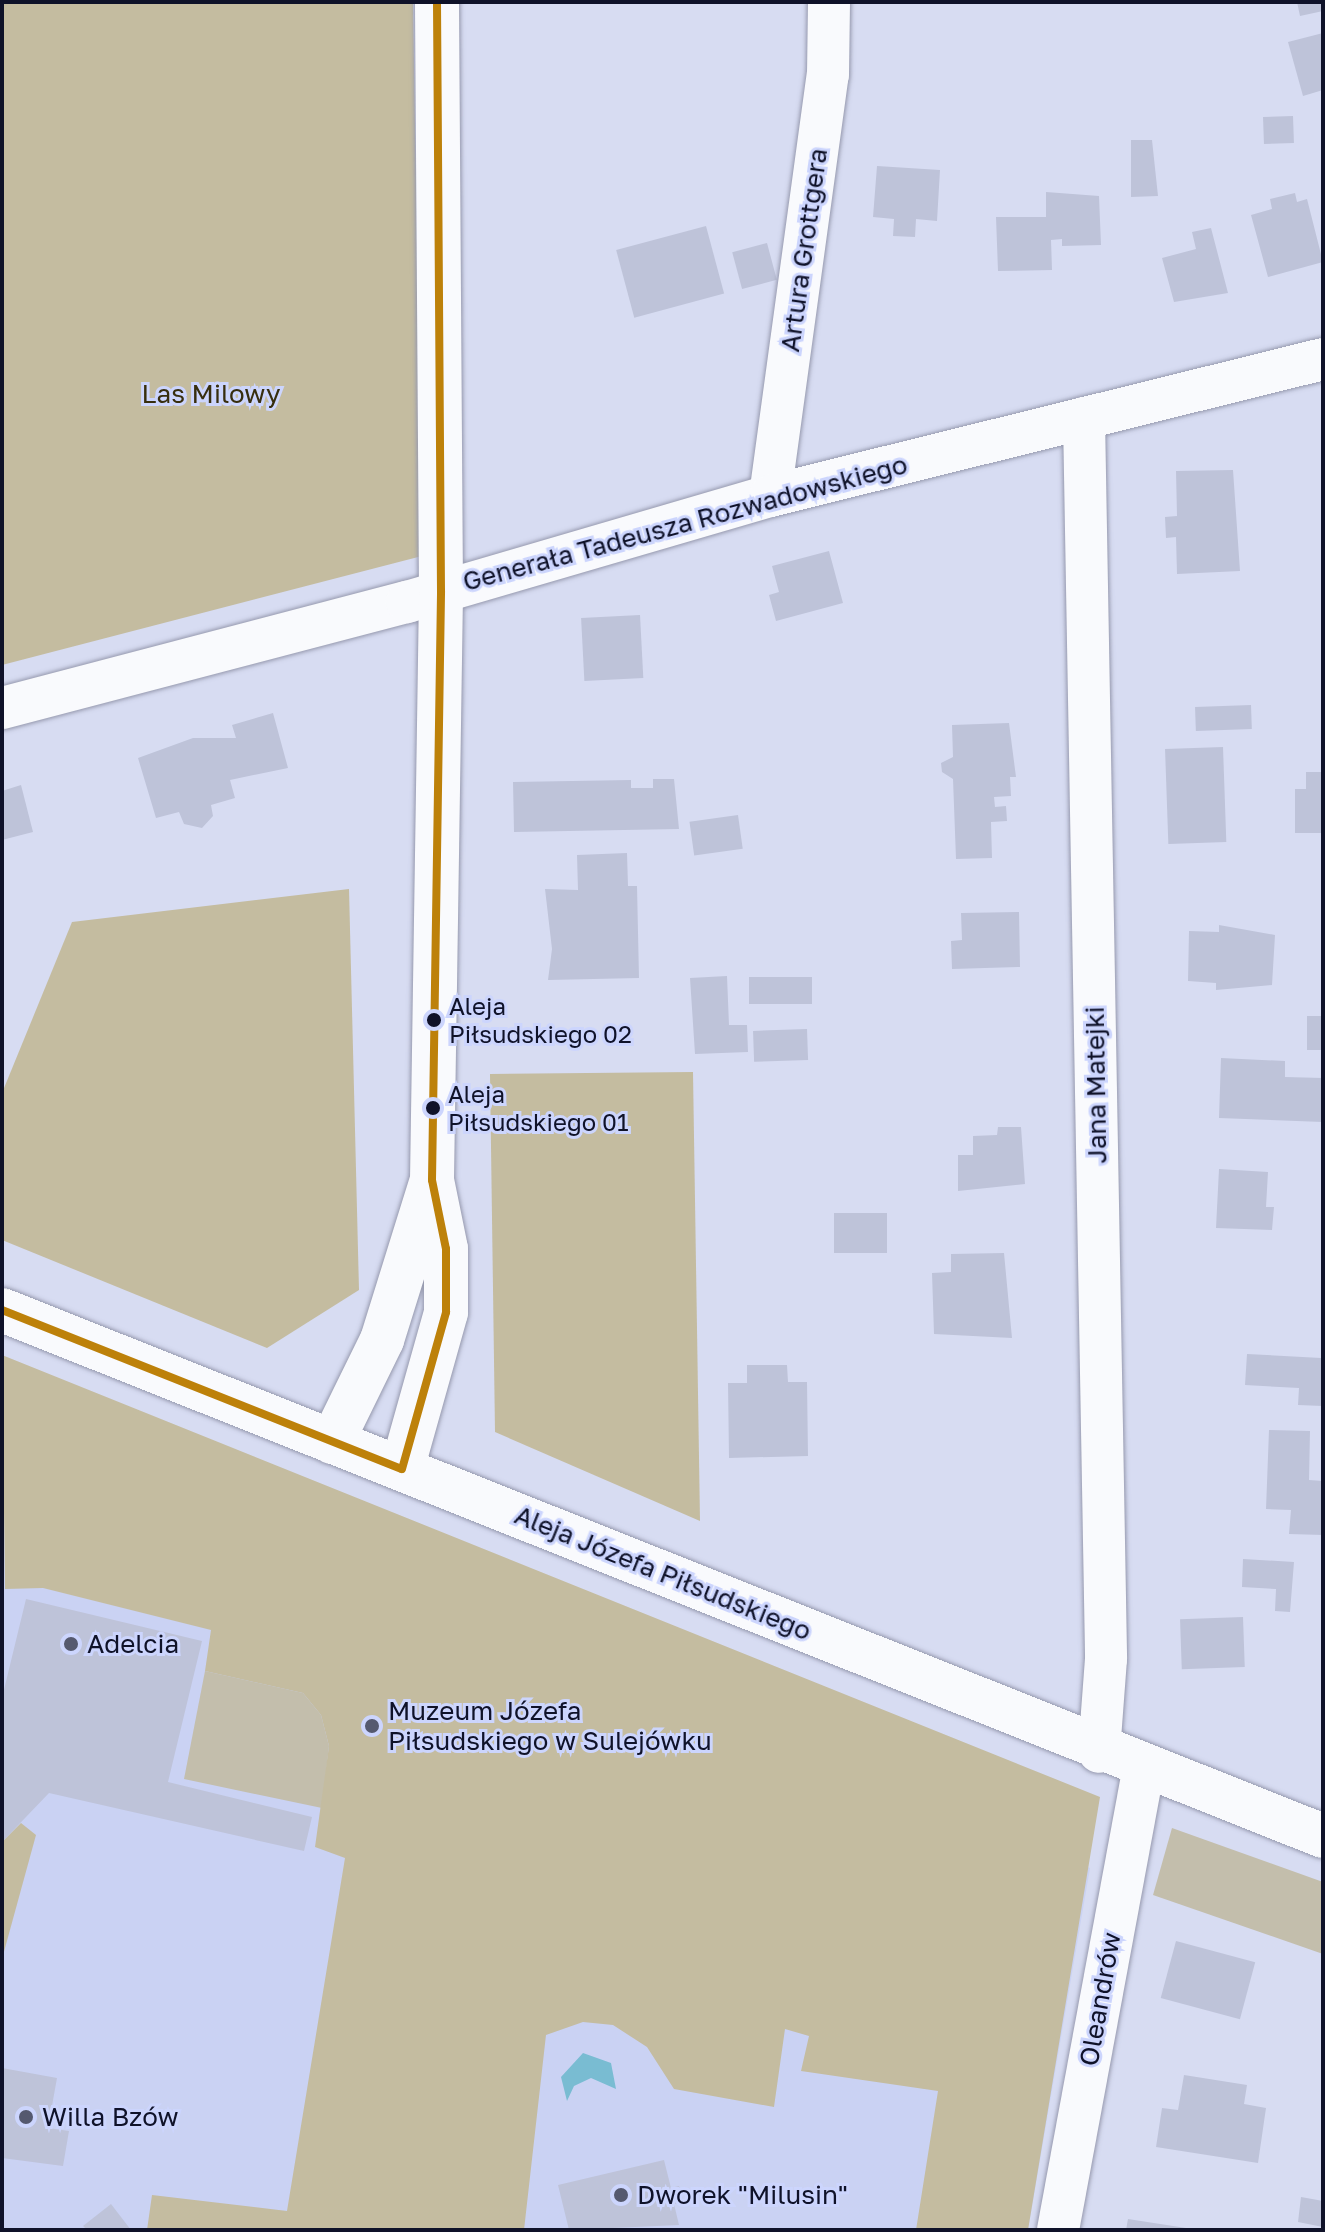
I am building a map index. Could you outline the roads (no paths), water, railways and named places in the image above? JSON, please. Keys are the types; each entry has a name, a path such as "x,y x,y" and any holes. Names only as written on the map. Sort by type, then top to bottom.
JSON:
{"street":[{"path":"402,1469 446,1312 446,1249 432,1180 441,591 437,2"},
{"name":"Artura Grottgera","path":"770,496 828,75 829,2"},
{"name":"Generała Tadeusza Rozwadowskiego","path":"2,708 441,591 770,496 1323,359"},
{"name":"Jana Matejki","path":"1084,418 1106,1659 1099,1752"},
{"path":"332,1442 382,1340 432,1180"},
{"name":"Aleja Józefa Piłsudskiego","path":"2,1310 1099,1752 1141,1782 1323,1836"},
{"name":"Oleandrów","path":"1058,2230 1141,1782"}],"place":[{"name":"Aleja Piłsudskiego 02","path":"434,1020"},
{"name":"Aleja Piłsudskiego 01","path":"433,1108"},
{"name":"Adelcia","path":"71,1644"},
{"name":"Muzeum Józefa Piłsudskiego w Sulejówku","path":"372,1726"},
{"name":"Willa Bzów","path":"26,2117"},
{"name":"Dworek \"Milusin\"","path":"621,2195"}],"park label":[{"name":"Las Milowy","path":"211,394"}]}
